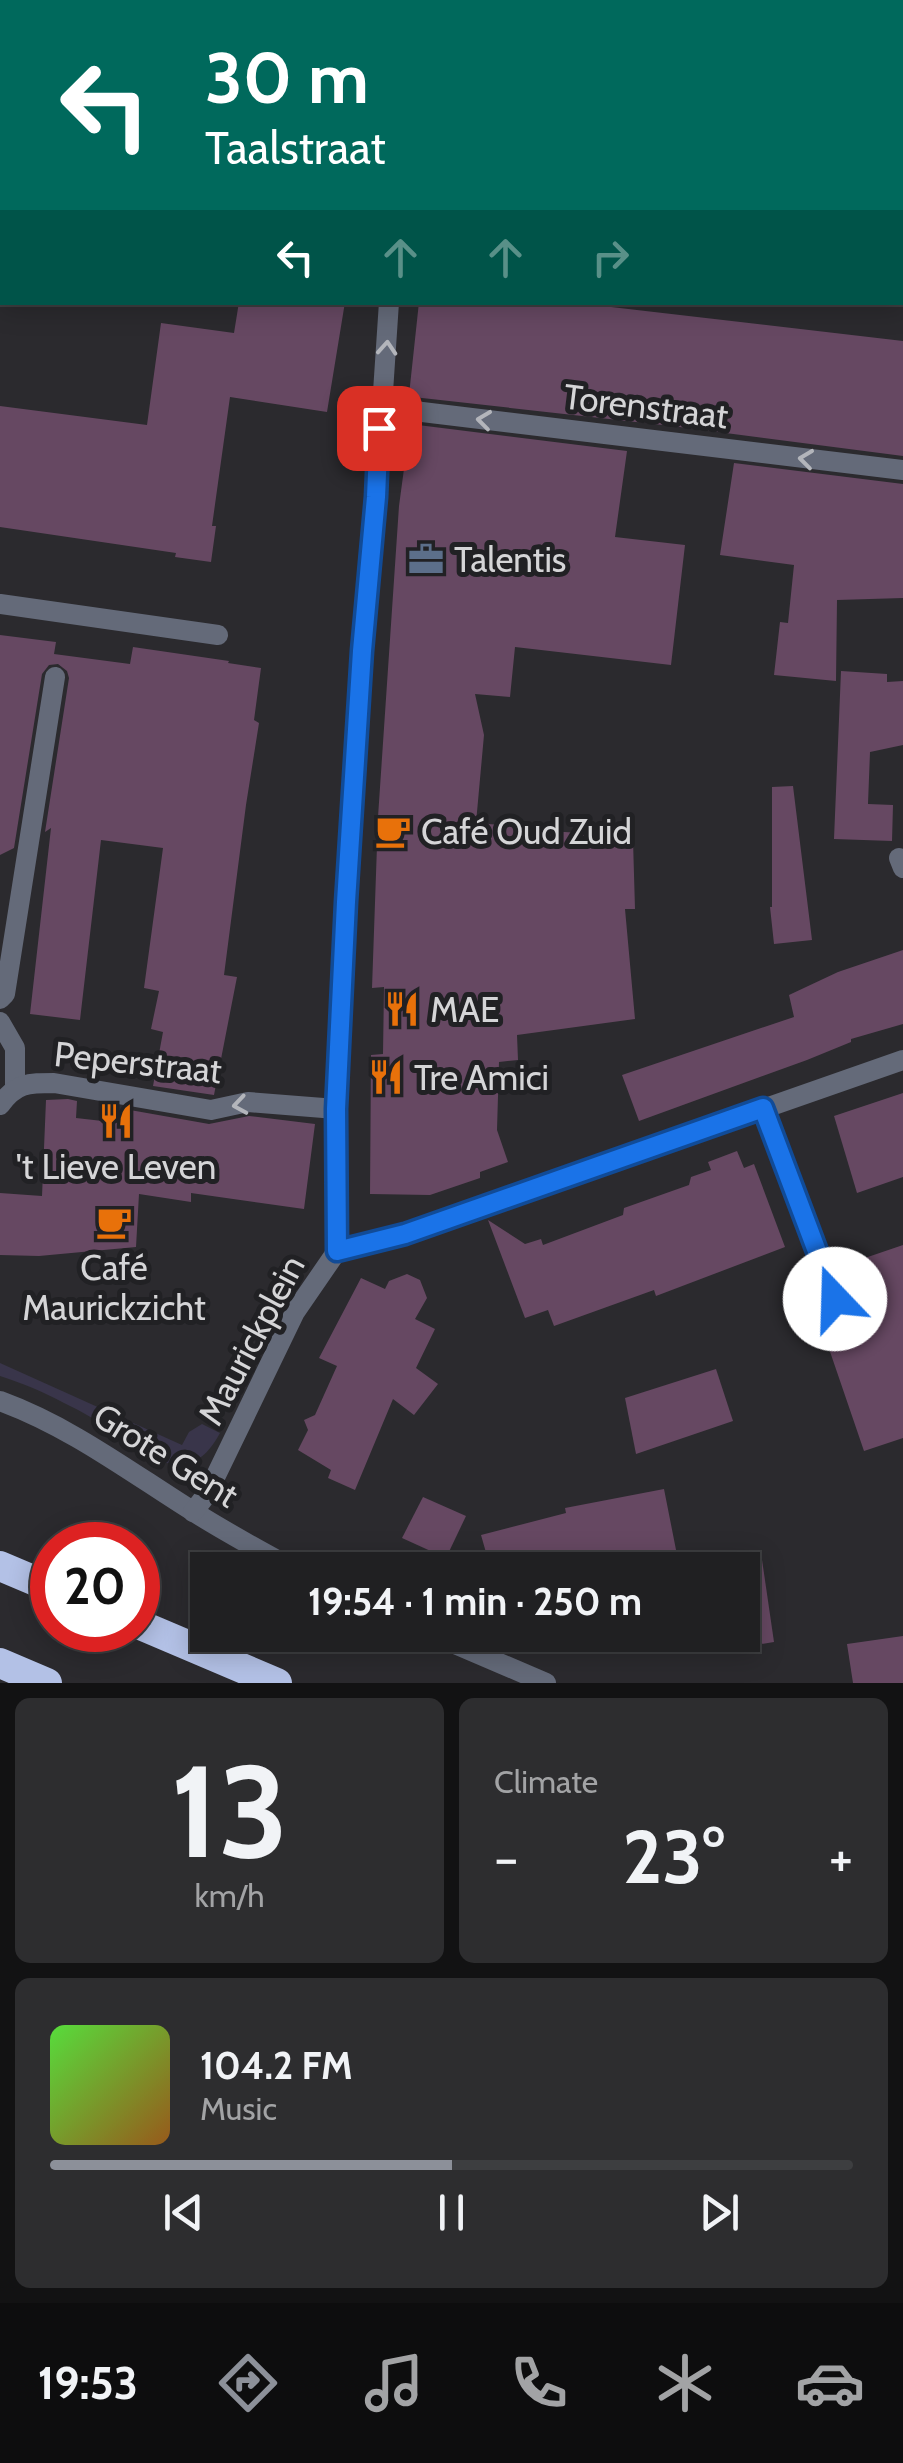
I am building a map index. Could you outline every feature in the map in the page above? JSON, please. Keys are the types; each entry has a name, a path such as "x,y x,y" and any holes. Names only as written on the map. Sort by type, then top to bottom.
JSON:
{"highway":[{"path":"0,1566 30,1579"},
{"path":"160,1633 276,1683"},
{"path":"0,1663 48,1683"}],"street":[{"path":"390,305 358,708 336,1109 337,1251 405,1234 903,1060"},
{"name":"Torenstraat","path":"381,406 903,470"},
{"path":"0,604 218,634"},
{"path":"0,999 5,994 55,677"},
{"path":"0,1022 15,1048 16,1087"},
{"name":"Peperstraat","path":"0,1105 16,1087 54,1083 212,1110 248,1102 336,1109"},
{"path":"763,1108 835,1299"},
{"name":"Maurickplein","path":"193,1512 206,1494 295,1312 337,1251"},
{"name":"Grote Gent","path":"0,1400 35,1414 110,1456 193,1512 263,1552"},
{"path":"474,1652 546,1683"}],"shaded area":[{"path":"0,1363 182,1445 189,1432 202,1424 220,1433 200,1458 180,1464 163,1462 78,1410 0,1376"}],"building":[{"path":"239,305 345,305 327,412 230,397 212,526 216,526 211,562 175,557 176,553 0,527 0,406 147,425 161,323 234,333"},
{"path":"419,305 594,305 903,341 903,456 413,397 409,395"},
{"path":"410,424 627,451 615,537 685,545 671,665 515,647 510,697 475,694 484,735 476,823 633,840 635,909 625,909 635,1019 517,1035 518,1060 499,1062 497,1130 508,1162 480,1172 480,1178 430,1195 370,1194 371,1055 383,1054 384,987 372,988 378,817 399,506"},
{"path":"734,463 903,484 903,598 837,600 836,681 774,675 780,622 788,623 794,565 720,555"},
{"path":"0,635 56,642 54,654 130,664 133,647 261,668 254,720 259,723 224,975 237,977 214,1095 153,1086 163,1032 151,1029 159,991 144,988 163,848 101,840 80,1020 30,1014 51,828 45,832 69,678 58,664 49,665 42,674 14,848 0,855"},
{"path":"841,671 887,674 887,682 903,681 903,745 870,752 868,804 893,805 892,841 834,839"},
{"path":"793,786 812,940 774,944 770,907 772,787"},
{"path":"903,950 903,1024 851,1039 807,1060 639,1121 622,1075 794,1017 789,995 838,972"},
{"path":"903,1093 903,1177 857,1193 834,1116"},
{"path":"46,1100 77,1101 76,1118 129,1124 130,1110 209,1124 249,1116 315,1124 304,1209 191,1193 191,1202 139,1194 136,1247 39,1256 0,1255 0,1193 42,1196"},
{"path":"737,1151 744,1168 754,1164 785,1247 656,1296 654,1290 554,1326 548,1310 525,1318 488,1220 525,1244 541,1239 543,1245 623,1215 624,1208 689,1185 691,1177 711,1170 708,1162"},
{"path":"903,1245 903,1438 864,1451 825,1337 838,1332 832,1314 872,1297 859,1260"},
{"path":"407,1274 420,1280 427,1298 415,1319 435,1329 416,1368 438,1384 414,1415 393,1399 355,1490 328,1478 331,1470 298,1450 308,1430 304,1420 315,1415 337,1366 319,1358 361,1278 385,1289 389,1281"},
{"path":"716,1369 733,1421 636,1454 625,1398"},
{"path":"664,1489 676,1552 486,1552 481,1535 566,1513 565,1508"},
{"path":"423,1497 466,1516 449,1552 433,1552 402,1538"},
{"path":"760,1553 774,1642 760,1644"},
{"path":"903,1636 903,1683 853,1683 847,1644"}],"place":[{"name":"Talentis","path":"426,559"},
{"name":"Café Oud Zuid","path":"393,831"},
{"name":"MAE","path":"402,1009"},
{"name":"Tre Amici","path":"386,1077"},
{"name":"'t Lieve Leven","path":"116,1121"},
{"name":"Café Maurickzicht","path":"114,1222"}],"route":[{"path":"379,428 346,902 336,1109 337,1251 405,1234 763,1108 835,1299"}]}
